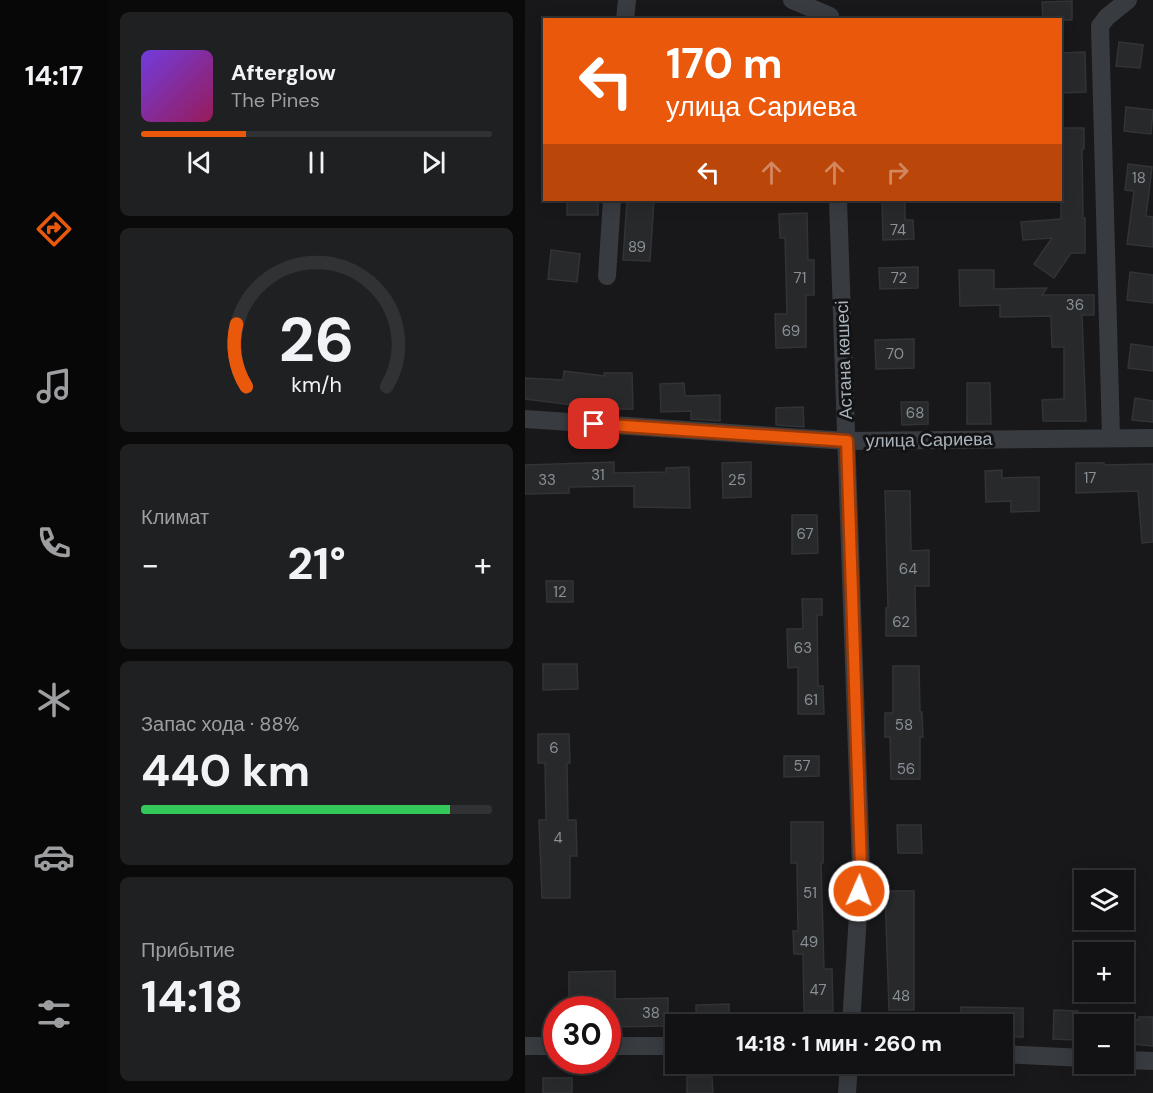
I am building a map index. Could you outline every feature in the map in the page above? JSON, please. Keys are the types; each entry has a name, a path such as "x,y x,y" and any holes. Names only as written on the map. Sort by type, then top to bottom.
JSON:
{"street":[{"path":"625,18 627,0"},
{"path":"792,0 831,12"},
{"path":"1111,437 1100,26 1107,17 1128,0"},
{"path":"607,276 612,201"},
{"name":"Астана көшесі","path":"838,201 861,868 852,1014"},
{"name":"улица Сариева","path":"525,419 847,441 1153,438"},
{"path":"525,1046 543,1046"},
{"path":"621,1046 665,1046"},
{"path":"1013,1055 1074,1057"},
{"path":"1134,1060 1153,1061"},
{"path":"847,1093 848,1074"}],"building":[{"path":"1072,1 1072,20 1043,18 1042,2"},
{"path":"1119,42 1143,45 1140,68 1116,66"},
{"path":"1085,52 1086,92 1062,93 1062,53"},
{"path":"1126,107 1153,110 1151,134 1124,131"},
{"path":"1062,128 1084,128 1084,149 1082,149 1085,253 1071,253 1054,278 1034,264 1052,238 1023,240 1021,222 1061,219"},
{"path":"1128,164 1152,167 1146,216 1153,217 1153,247 1127,244 1134,191 1125,190"},
{"path":"567,201 598,201 598,215 567,215"},
{"path":"627,201 654,201 650,261 623,260"},
{"path":"882,201 905,201 905,220 913,220 914,239 883,240"},
{"path":"807,213 808,260 814,260 814,295 806,295 806,347 776,348 775,314 787,314 785,238 780,238 779,214"},
{"path":"551,250 580,254 577,282 548,279"},
{"path":"918,267 918,288 880,289 879,268"},
{"path":"959,270 994,270 994,289 1047,288 1042,295 1094,295 1094,315 1082,315 1086,421 1043,421 1042,400 1064,399 1064,347 1052,347 1051,316 1000,317 1000,305 960,306"},
{"path":"1130,272 1153,275 1153,303 1127,300"},
{"path":"914,339 914,368 876,369 875,340"},
{"path":"1131,344 1153,347 1153,371 1128,368"},
{"path":"564,371 605,376 604,373 632,373 633,409 605,409 525,399 525,378 563,380"},
{"path":"684,383 685,396 720,395 720,421 691,419 691,411 661,412 660,384"},
{"path":"967,383 990,383 991,424 967,424"},
{"path":"1135,398 1153,401 1153,422 1132,420"},
{"path":"901,402 928,402 928,424 902,425"},
{"path":"803,407 804,427 776,425 776,408"},
{"path":"614,462 614,473 666,472 666,468 689,467 690,508 634,507 634,486 569,487 569,493 525,494 525,465"},
{"path":"751,462 751,497 723,498 722,463"},
{"path":"1076,463 1153,464 1153,542 1142,543 1138,491 1076,493"},
{"path":"1002,470 1002,478 1039,477 1039,511 1011,512 1011,501 986,502 985,471"},
{"path":"885,491 910,491 911,551 929,550 929,586 915,586 916,636 886,636 886,608 888,608"},
{"path":"792,515 817,515 818,553 792,554"},
{"path":"546,581 573,581 573,602 547,602"},
{"path":"802,599 822,599 822,615 817,615 818,686 823,686 824,714 798,714 798,667 788,668 787,629 803,629"},
{"path":"543,664 577,664 578,689 543,690"},
{"path":"893,666 919,666 923,737 920,737 920,779 891,779 890,737 885,737 885,713 893,713"},
{"path":"538,734 569,734 568,820 576,820 577,856 570,856 570,898 542,898 539,820 546,820 545,763 538,763"},
{"path":"784,756 819,756 819,776 784,777"},
{"path":"791,822 823,822 823,863 821,863 824,969 832,969 833,1011 804,1011 803,954 794,954 793,931 798,931 797,863 791,863"},
{"path":"897,825 921,825 922,853 898,853"},
{"path":"885,891 914,891 914,1010 889,1010"},
{"path":"615,971 615,996 569,996 569,972"},
{"path":"668,998 665,1026 621,1027 621,999"},
{"path":"729,1004 729,1014 696,1014 696,1005"},
{"path":"961,1007 1023,1008 1023,1037 1013,1037 1013,1014 961,1014"},
{"path":"1054,1010 1078,1011 1078,1014 1074,1014 1074,1040 1053,1039"},
{"path":"1153,1017 1153,1046 1134,1044 1134,1019"},
{"path":"687,1077 712,1077 713,1093 687,1093"},
{"path":"543,1078 572,1078 572,1093 543,1093"}],"route":[{"path":"594,424 847,441 861,868 859,891"}]}
